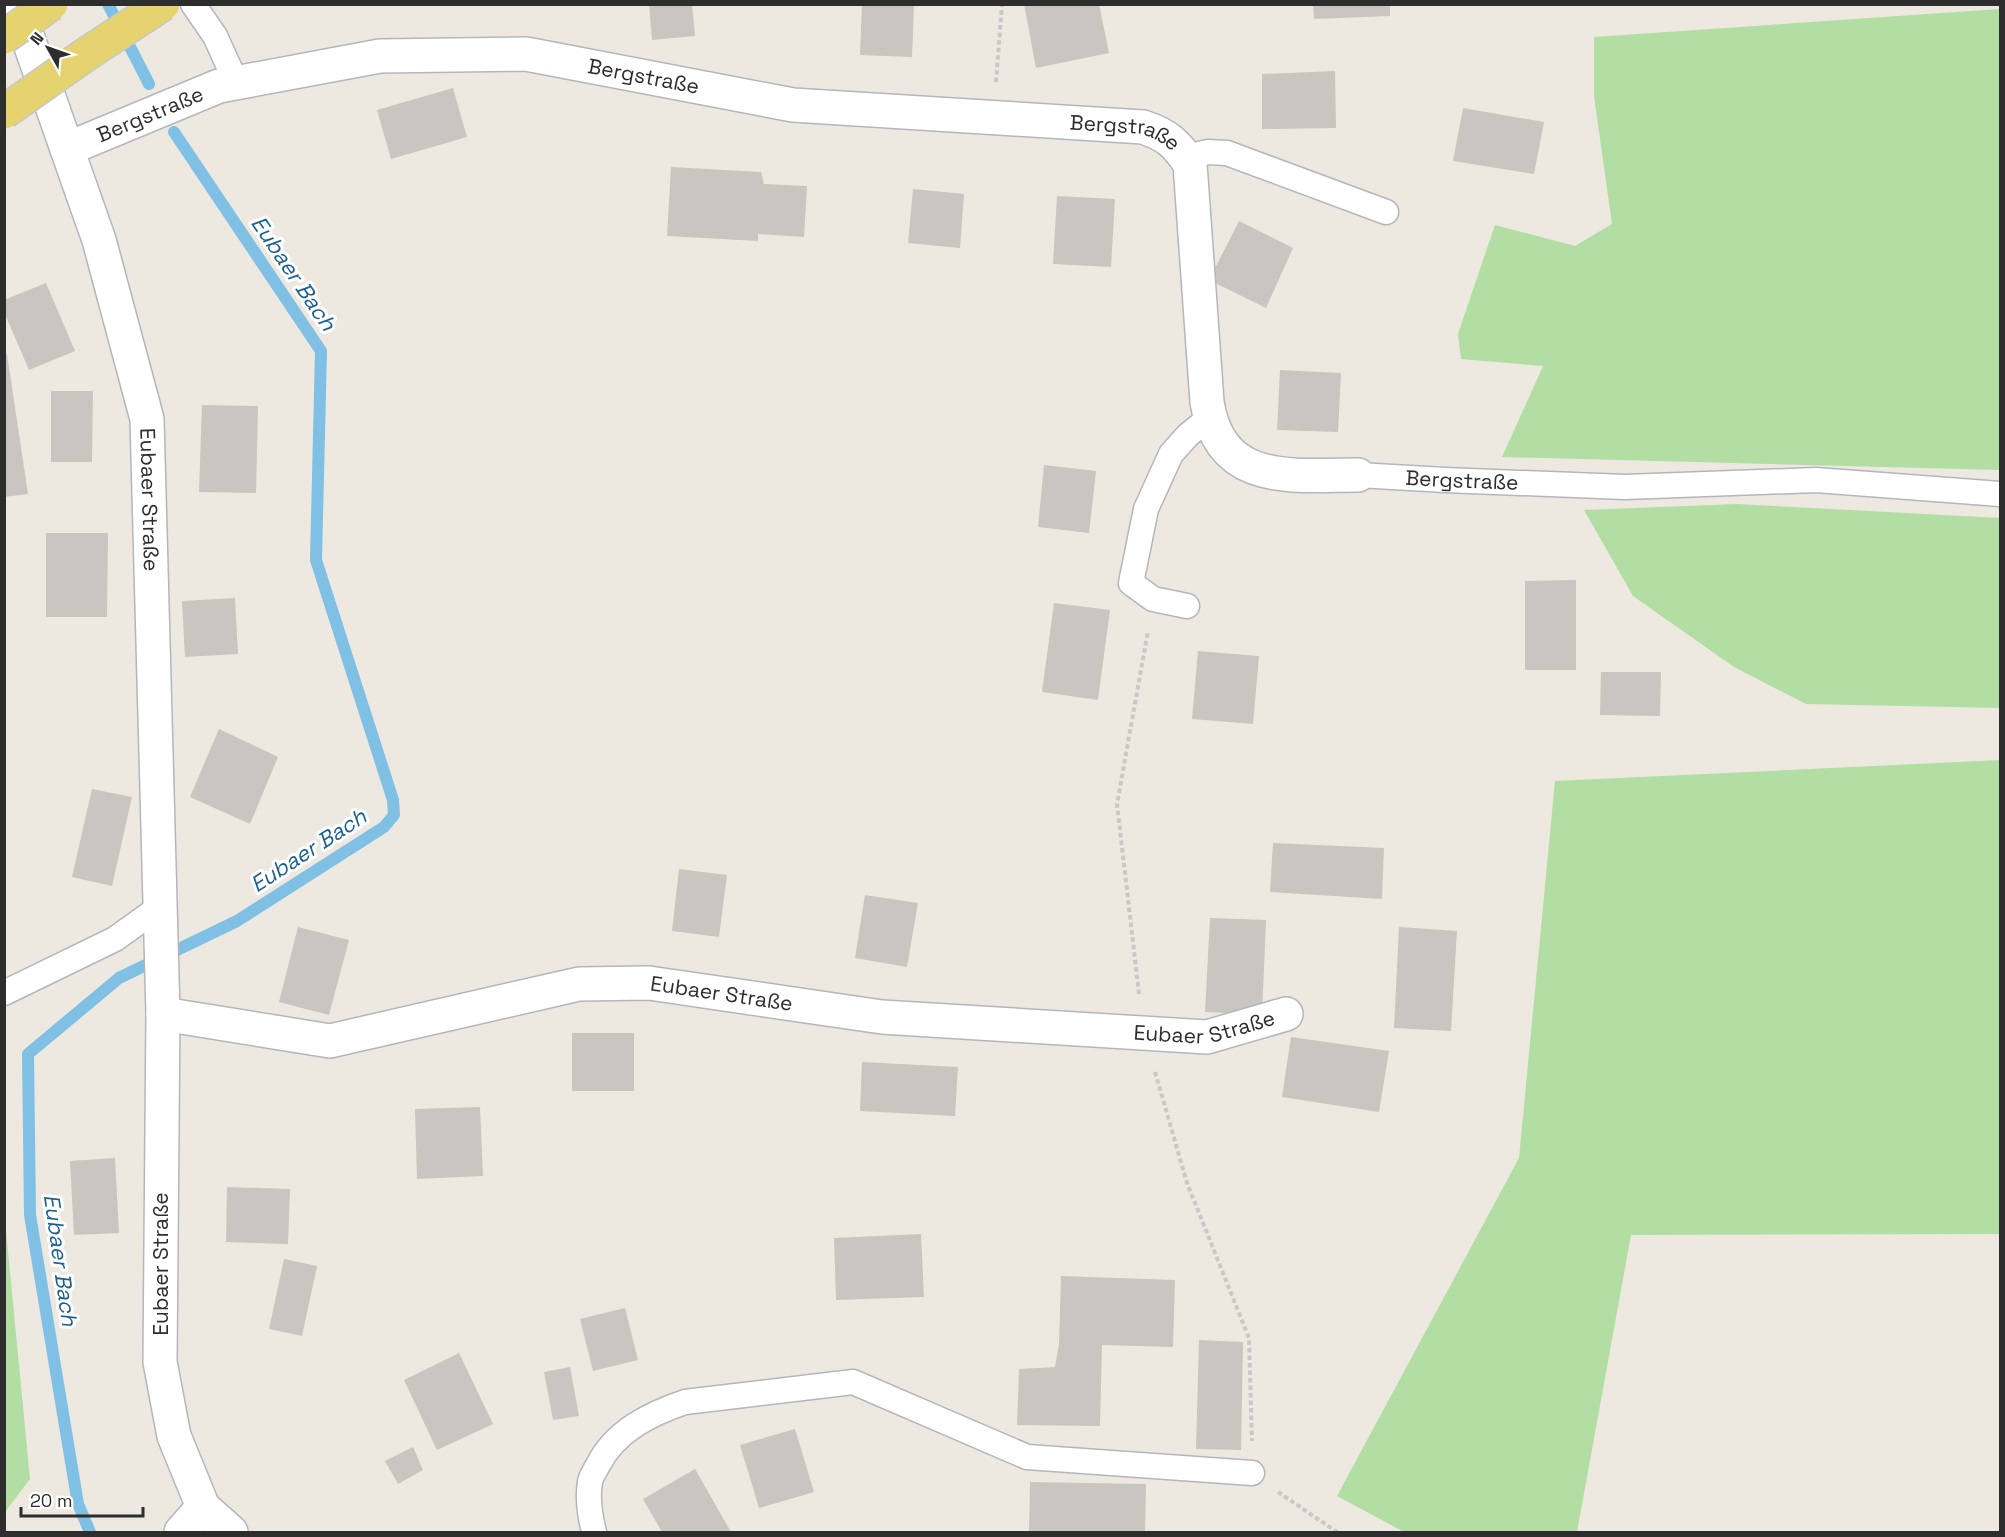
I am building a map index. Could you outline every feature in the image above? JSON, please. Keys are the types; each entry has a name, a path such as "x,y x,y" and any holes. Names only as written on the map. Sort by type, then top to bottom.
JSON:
{"main road":[{"path":"4,37 51,4"},
{"path":"4,112 163,4"}],"street":[{"name":"Eubaer Straße","path":"16,4 99,240 147,419 163,1014 160,1362 174,1436 203,1507 231,1533"},
{"name":"Bergstraße","path":"67,149 219,86 380,56 526,54 793,105 1143,128 1158,132 1170,139 1185,157 1191,171 1209,418 1222,442 1237,459 1259,471 1284,475 1358,474"},
{"name":"Eubaer Straße","path":"163,1014 330,1041 579,984 649,983 882,1017 1206,1037 1286,1014"},
{"path":"180,1533 203,1507"}],"lane":[{"path":"193,4 215,36 236,82"},
{"path":"1185,157 1208,152 1227,153 1386,212"},
{"path":"1187,606 1153,599 1131,584 1146,509 1172,454 1188,435 1209,418"},
{"name":"Bergstraße","path":"1358,474 1625,487 1816,480 2001,494"},
{"path":"10,987 161,917"},
{"path":"594,1533 589,1498 590,1480 613,1443 626,1431 660,1410 685,1402 853,1382 1028,1457 1252,1473"}],"path":[{"path":"994,118 1002,4"},
{"path":"1252,1473 1337,1533"}],"green space":[{"path":"2000,9 2000,470 1502,457 1543,366 1461,359 1458,334 1495,225 1575,246 1612,224 1594,96 1594,37"},
{"path":"1737,504 2000,518 2000,708 1806,704 1734,667 1633,596 1584,510"},
{"path":"2000,760 2000,1234 1631,1235 1577,1532 1404,1532 1337,1496 1519,1158 1555,781"},
{"path":"4,1210 30,1479 5,1512 4,1512"}],"building":[{"path":"649,4 692,4 695,36 652,40"},
{"path":"862,4 914,4 912,57 860,55"},
{"path":"1024,4 1099,4 1109,53 1036,68"},
{"path":"1313,4 1390,4 1390,16 1314,19"},
{"path":"1335,71 1336,128 1262,129 1262,74"},
{"path":"453,88 467,137 391,159 377,110"},
{"path":"1463,108 1544,122 1534,174 1453,161"},
{"path":"671,167 761,172 764,184 807,186 804,237 758,234 758,241 667,236"},
{"path":"913,189 964,194 960,248 908,243"},
{"path":"1057,196 1115,199 1111,267 1053,264"},
{"path":"1239,221 1293,248 1266,308 1209,280"},
{"path":"46,283 75,351 29,370 4,312 4,300"},
{"path":"7,354 28,494 4,497 4,355"},
{"path":"1280,370 1341,373 1338,432 1277,430"},
{"path":"51,391 93,391 92,462 51,462"},
{"path":"202,405 258,406 256,493 199,492"},
{"path":"1044,465 1096,471 1089,533 1038,527"},
{"path":"46,533 108,533 107,617 46,617"},
{"path":"1576,580 1576,670 1525,670 1525,581"},
{"path":"235,598 238,654 185,657 182,601"},
{"path":"1054,603 1110,610 1098,700 1042,692"},
{"path":"1198,651 1259,656 1253,724 1192,719"},
{"path":"1601,672 1661,672 1660,716 1600,715"},
{"path":"219,729 278,757 250,824 190,797"},
{"path":"92,789 132,797 112,886 72,877"},
{"path":"1273,843 1384,848 1382,899 1270,892"},
{"path":"679,869 727,875 719,937 672,931"},
{"path":"865,895 918,903 907,967 855,958"},
{"path":"1210,918 1266,920 1262,1015 1205,1012"},
{"path":"298,927 349,940 329,1015 279,1002"},
{"path":"1399,927 1457,931 1451,1031 1394,1028"},
{"path":"572,1033 634,1033 634,1091 572,1091"},
{"path":"1291,1037 1389,1051 1379,1112 1282,1097"},
{"path":"862,1062 958,1067 955,1116 860,1111"},
{"path":"480,1107 483,1176 417,1179 415,1109"},
{"path":"115,1158 119,1233 74,1235 70,1161"},
{"path":"227,1187 290,1189 288,1244 226,1242"},
{"path":"921,1234 924,1297 836,1300 834,1238"},
{"path":"284,1259 317,1266 302,1336 269,1329"},
{"path":"1061,1276 1175,1280 1173,1347 1102,1345 1100,1426 1017,1425 1019,1369 1055,1367 1059,1344"},
{"path":"625,1308 638,1360 593,1371 580,1319"},
{"path":"1199,1340 1243,1342 1241,1450 1196,1449"},
{"path":"459,1353 493,1424 437,1450 404,1380"},
{"path":"570,1367 579,1416 553,1420 544,1372"},
{"path":"795,1429 814,1492 759,1508 740,1445"},
{"path":"413,1447 423,1470 398,1484 385,1461"},
{"path":"695,1469 731,1532 662,1532 643,1499"},
{"path":"1030,1482 1146,1484 1145,1532 1029,1532"}],"waterway":[{"name":"Eubaer Bach","path":"108,4 149,84"},
{"name":"Eubaer Bach","path":"90,1532 78,1504 30,1215 28,1054 119,978 237,921 384,827 394,815 393,800 316,560 321,351 174,132"}]}
